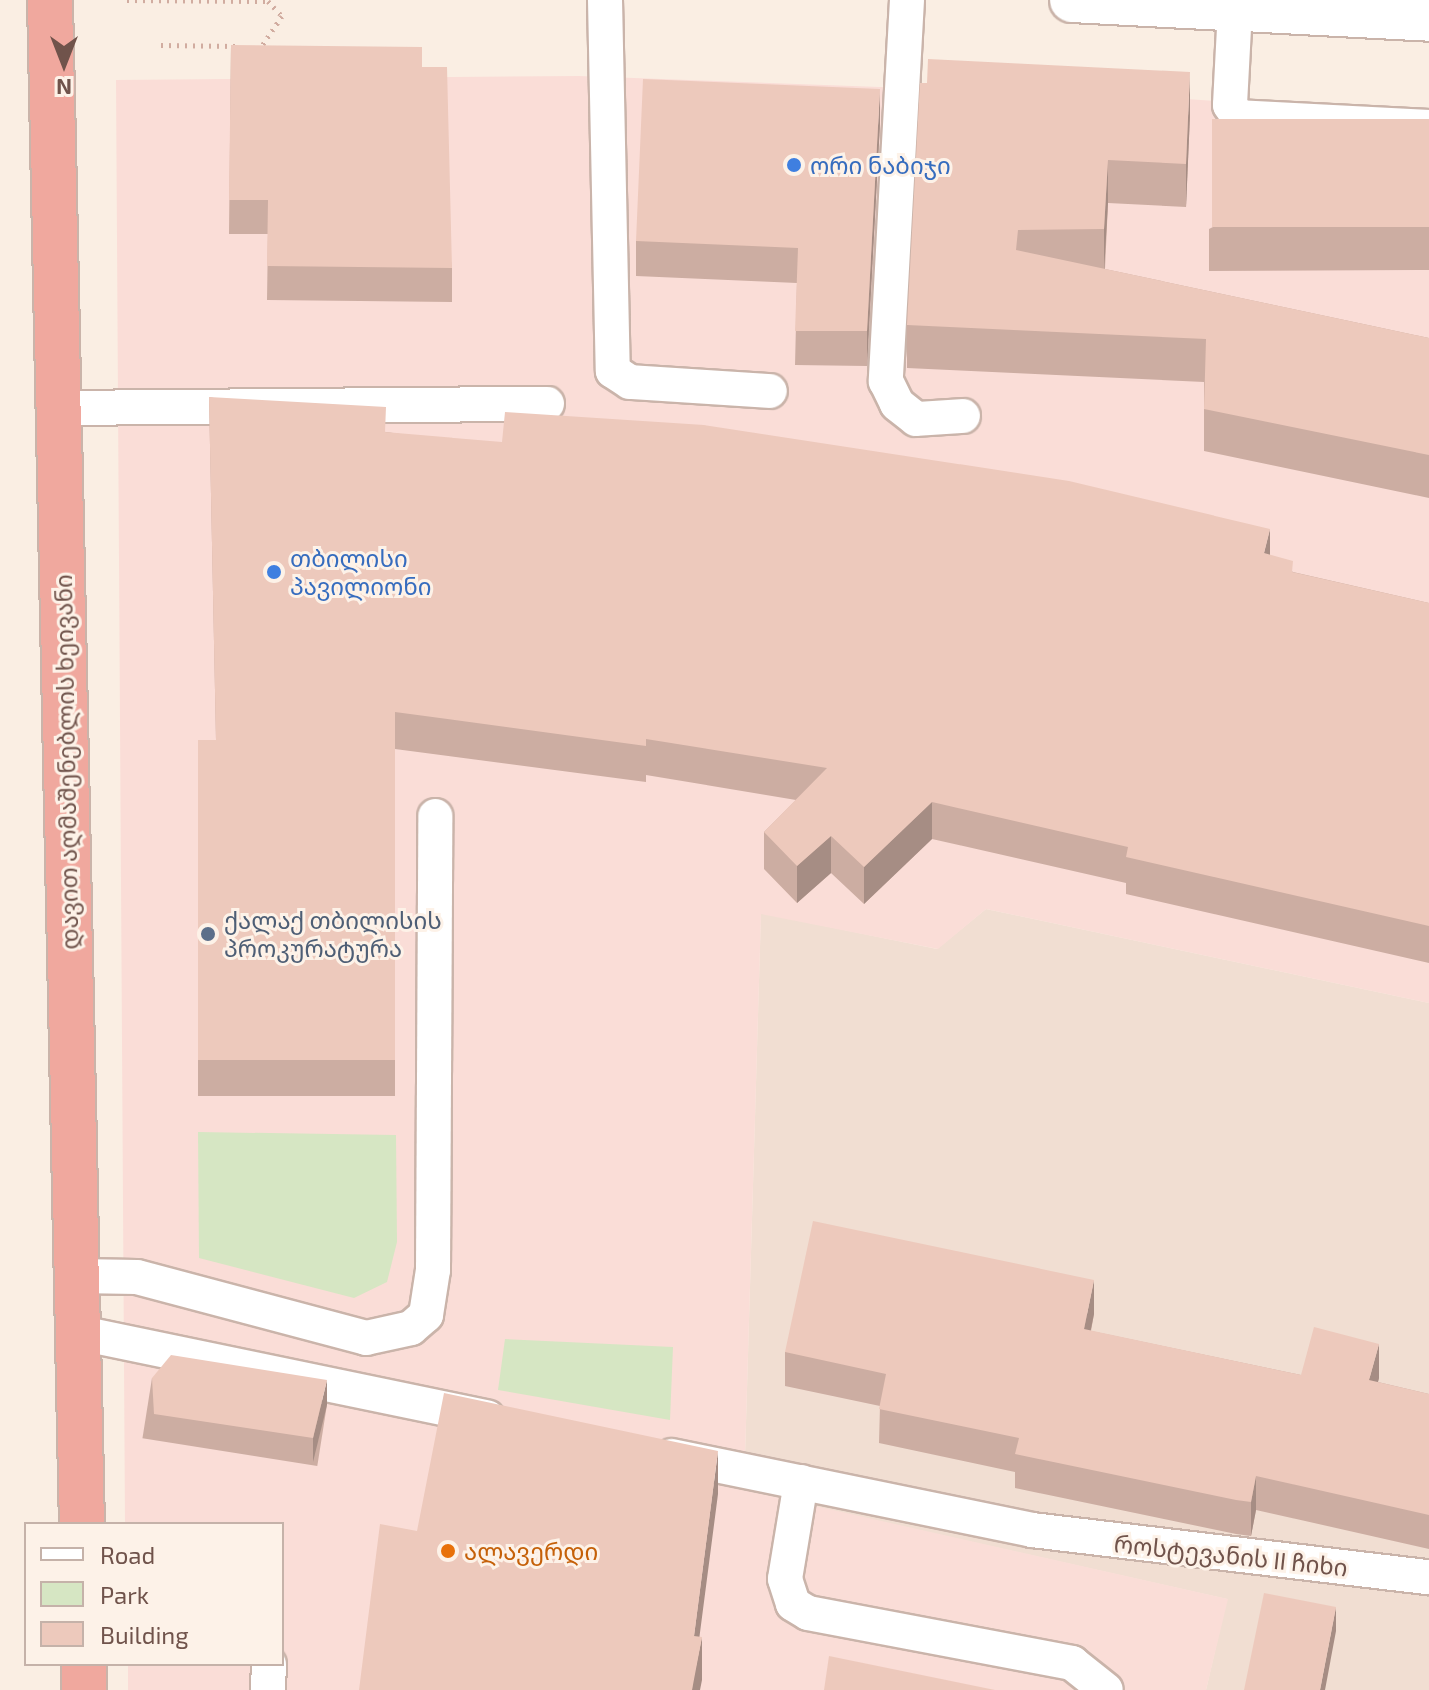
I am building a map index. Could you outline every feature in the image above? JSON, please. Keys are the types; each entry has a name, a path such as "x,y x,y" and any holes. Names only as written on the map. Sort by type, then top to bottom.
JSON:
{"highway":[{"name":"დავით აღმაშენებლის ხეივანი","path":"50,0 82,1522"},
{"path":"84,1666 84,1690"}],"street":[{"path":"1072,0 1429,19"}],"lane":[{"path":"605,0 613,371 630,382 770,391"},
{"path":"907,0 886,381 897,404 916,419 963,416"},
{"path":"1235,9 1230,105 1238,117 1429,127"},
{"path":"59,408 547,404"},
{"path":"78,1276 137,1277 366,1338 411,1328 426,1315 433,1270 435,816"},
{"path":"80,1333 525,1425"},
{"name":"როსტევანის II ჩიხი","path":"632,1447 1032,1530 1429,1577"},
{"path":"801,1482 785,1579 793,1604 808,1613 1072,1663 1106,1690"},
{"path":"268,1690 269,1666"}],"path":[{"path":"127,0 268,1 282,16 268,46 161,45"}],"shaded area":[{"path":"579,76 1156,97 1429,115 1429,1003 986,909 938,949 761,914 744,1490 1228,1599 1206,1690 128,1690 128,1666 284,1666 284,1522 125,1522 116,80"},
{"path":"986,909 1429,1003 1429,1690 1206,1690 1227,1599 744,1491 761,913 937,949"}],"green space":[{"path":"198,1132 396,1135 397,1242 387,1282 354,1298 199,1258"},
{"path":"505,1339 673,1347 670,1420 498,1390"}],"building":[{"path":"231,45 422,47 422,67 447,67 452,268 267,266 268,200 229,200"},
{"path":"928,59 1190,72 1186,164 1108,160 1104,229 1018,230 1016,250 1429,338 1429,455 1204,409 1206,339 907,325 920,83 927,83"},
{"path":"643,79 880,89 867,331 795,331 798,248 636,241"},
{"path":"1212,119 1429,119 1429,227 1212,227"},
{"path":"209,397 386,407 385,432 502,442 505,412 704,425 1069,481 1270,529 1264,553 1293,561 1292,572 1429,603 1429,926 1126,857 1128,847 932,802 864,867 831,836 797,866 764,832 827,768 646,739 646,746 395,712 395,1060 198,1060 198,740 216,740"},
{"path":"813,1221 1094,1280 1084,1329 1301,1375 1314,1327 1379,1344 1369,1380 1429,1394 1429,1515 1256,1476 1251,1502 1236,1500 1015,1454 1019,1438 879,1409 886,1374 785,1352"},
{"path":"171,1355 327,1380 313,1438 154,1414 152,1378"},
{"path":"444,1393 718,1451 694,1636 702,1637 692,1690 359,1690 380,1524 417,1531"},
{"path":"1264,1593 1336,1607 1320,1690 1244,1690"},
{"path":"829,1656 995,1690 824,1690"}],"place":[{"name":"ორი ნაბიჯი","path":"794,165"},
{"name":"თბილისი პავილიონი","path":"274,572"},
{"name":"ქალაქ თბილისის პროკურატურა","path":"208,934"},
{"name":"ალავერდი","path":"448,1551"}]}
